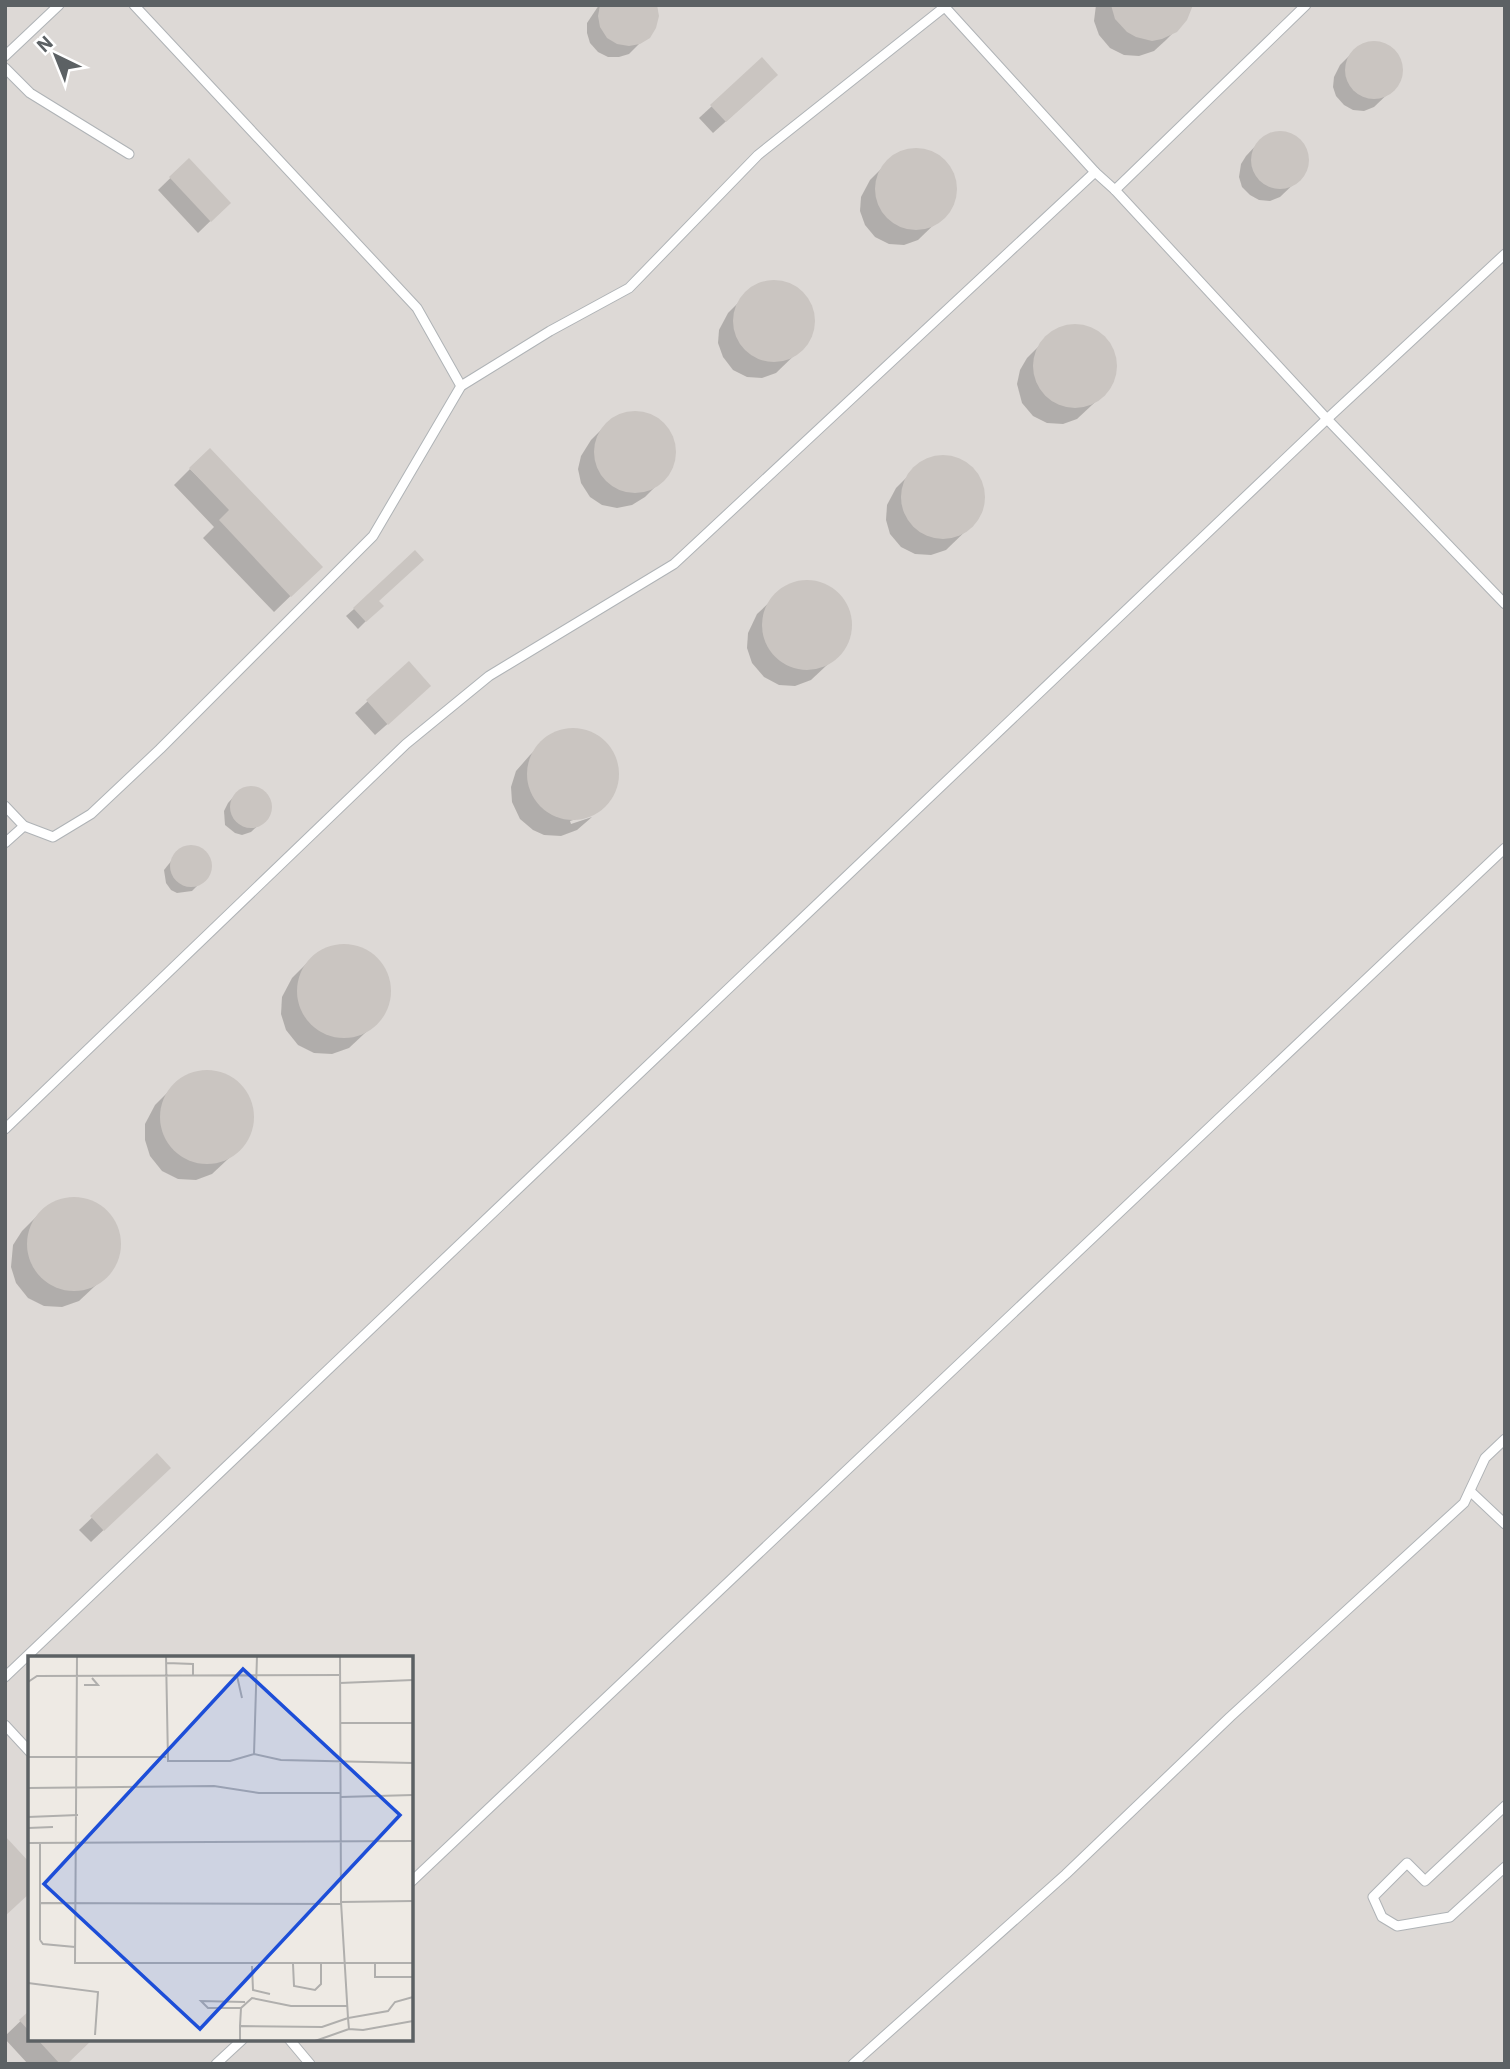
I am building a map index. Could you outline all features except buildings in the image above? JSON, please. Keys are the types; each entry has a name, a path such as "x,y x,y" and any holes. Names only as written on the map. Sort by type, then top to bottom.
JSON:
{"lane":[{"path":"5,56 59,5"},
{"path":"134,5 417,308 461,386"},
{"path":"1115,190 1306,5"},
{"path":"5,806 24,826 53,837 91,814 261,650 373,536 461,386 550,331 629,288 758,155 945,6 1095,172 1115,190 1327,419 1505,604"},
{"path":"5,68 30,93 129,154"},
{"path":"5,1129 406,744 489,676 674,564 1095,172"},
{"path":"5,1677 1327,419 1505,254"},
{"path":"5,844 24,826"},
{"path":"413,1880 1505,848"},
{"path":"853,2064 1076,1865 1230,1717 1464,1503 1485,1458 1505,1439"},
{"path":"1470,1491 1505,1524"},
{"path":"5,1725 28,1750"},
{"path":"1505,1806 1425,1881 1407,1863 1373,1897 1381,1917 1397,1926 1450,1917 1505,1867"},
{"path":"216,2064 241,2041"},
{"path":"291,2041 310,2064"}],"shaded area":[{"path":"5,5 1505,5 1505,2064 5,2064"}]}
